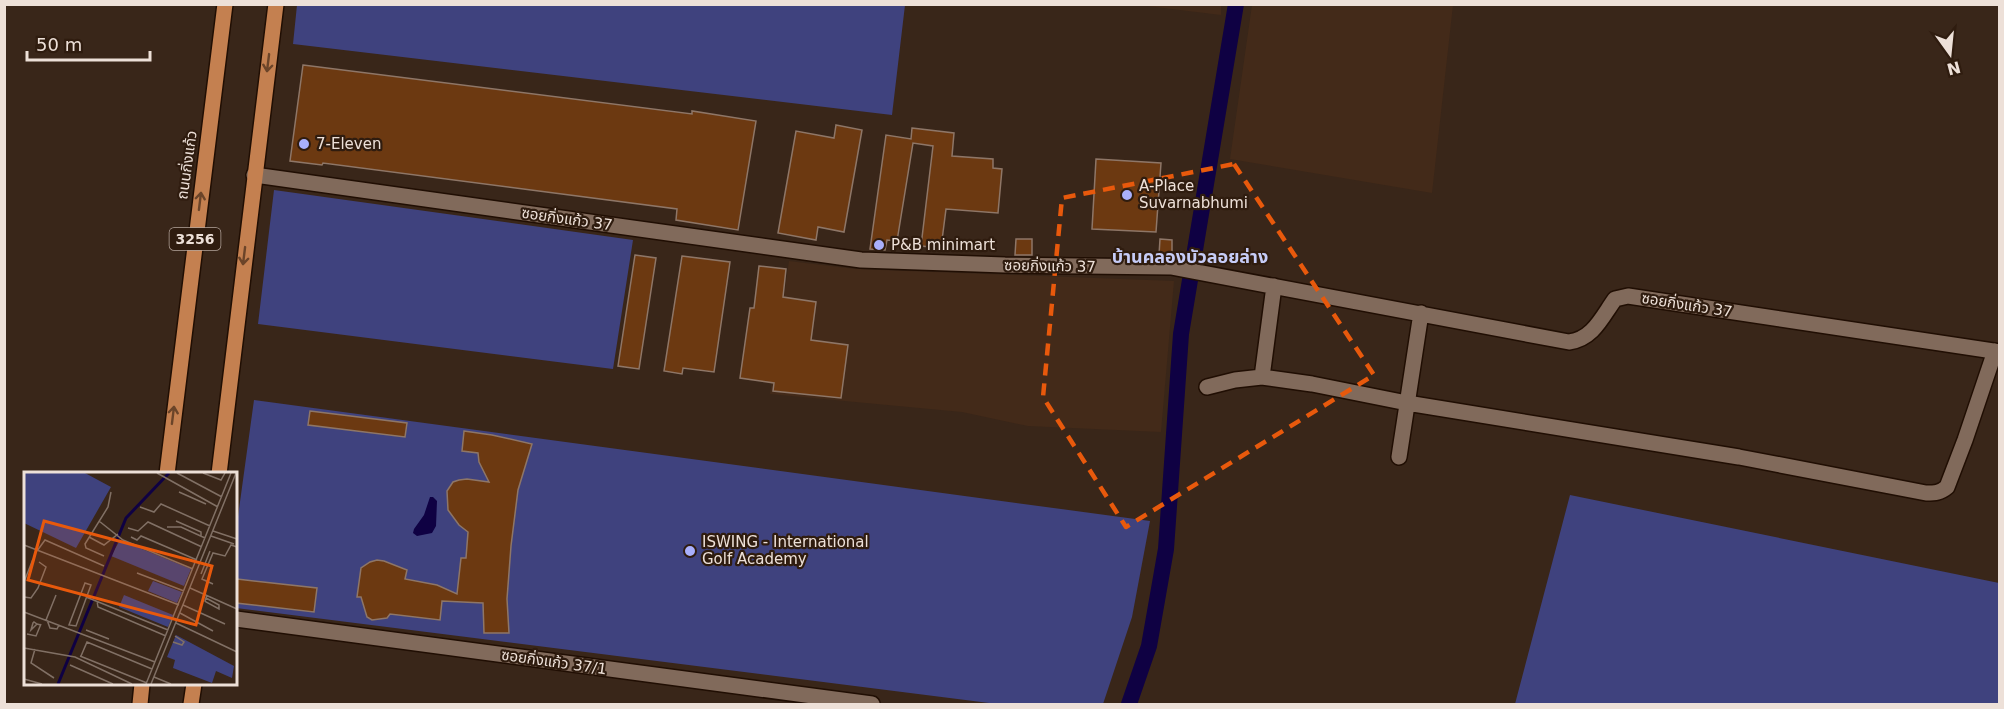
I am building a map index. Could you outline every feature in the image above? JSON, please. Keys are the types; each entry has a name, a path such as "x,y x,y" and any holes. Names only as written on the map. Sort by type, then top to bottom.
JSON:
{"main road":[{"name":"ถนนกิ่งแก้ว","path":"166,472 225,4"},
{"path":"219,472 276,4"},
{"path":"140,705 142,685"},
{"path":"191,705 194,685"}],"street":[{"name":"ซอยกิ่งแก้ว 37","path":"254,175 861,260 1005,266 1171,267 1569,342 1580,340 1590,334 1615,299 1628,296 1997,351"},
{"path":"1262,376 1274,286"},
{"path":"1398,457 1421,313"},
{"path":"1207,387 1262,376 1407,403 1739,457 1935,493 1947,488 1997,351"},
{"name":"ซอยกิ่งแก้ว 37/1","path":"237,619 872,705"}],"highlighted area":[{"path":"1234,164 1374,375 1126,527 1043,397 1062,198"}],"shaded area":[{"path":"297,4 905,5 892,115 293,44"},
{"path":"1139,5 1221,5 1221,15"},
{"path":"1252,5 1453,5 1432,193 1230,159"},
{"path":"274,190 633,240 613,369 258,324"},
{"path":"789,261 855,269 1174,281 1161,432 1028,426 962,412 770,394"},
{"name":"ISWING - International Golf Academy","path":"254,400 1150,521 1132,617 1103,704 997,704 237,608 237,524"},
{"path":"1570,495 1999,583 1999,704 1515,704"},
{"path":"430,497 437,501 436,526 432,533 417,536 413,533 414,529 424,515"}],"building":[{"path":"303,65 692,114 692,111 756,121 738,230 676,220 677,209 323,163 322,165 290,161"},
{"path":"836,125 862,130 844,232 818,227 816,240 778,233 796,131 834,138"},
{"path":"912,128 954,133 952,156 993,159 993,168 1002,169 998,213 946,209 941,248 921,246 933,146 913,143 897,241 887,240 885,250 870,249 886,135 911,139"},
{"path":"1096,159 1161,163 1156,232 1092,229"},
{"path":"1016,239 1032,239 1032,255 1015,255"},
{"path":"1160,239 1172,240 1172,256 1159,255"},
{"path":"635,255 656,258 639,369 618,366"},
{"path":"682,256 730,262 714,372 683,368 682,374 664,371"},
{"path":"759,266 786,269 783,297 816,302 811,340 848,345 841,398 773,391 774,383 740,378 750,308 754,308"},
{"path":"310,411 407,423 405,437 308,425"},
{"path":"464,431 532,444 518,490 511,546 507,599 509,633 484,633 483,603 442,601 440,620 390,614 387,618 372,620 367,617 361,597 357,597 361,568 370,562 384,561 407,570 405,579 437,585 457,594 461,558 466,558 468,532 459,525 448,510 447,491 453,482 459,480 489,482 479,462 478,453 462,451"},
{"path":"237,579 317,588 314,612 237,603"}],"waterway":[{"path":"1129,704 1149,646 1166,549 1181,334 1236,4"}],"place":[{"name":"7-Eleven","path":"304,144"},
{"name":"A-Place Suvarnabhumi","path":"1127,195"},
{"name":"P&B minimart","path":"879,245"},
{"name":"ISWING - International Golf Academy","path":"690,551"}],"district":[{"name":"บ้านคลองบัวลอยล่าง","path":"1190,256"}]}
